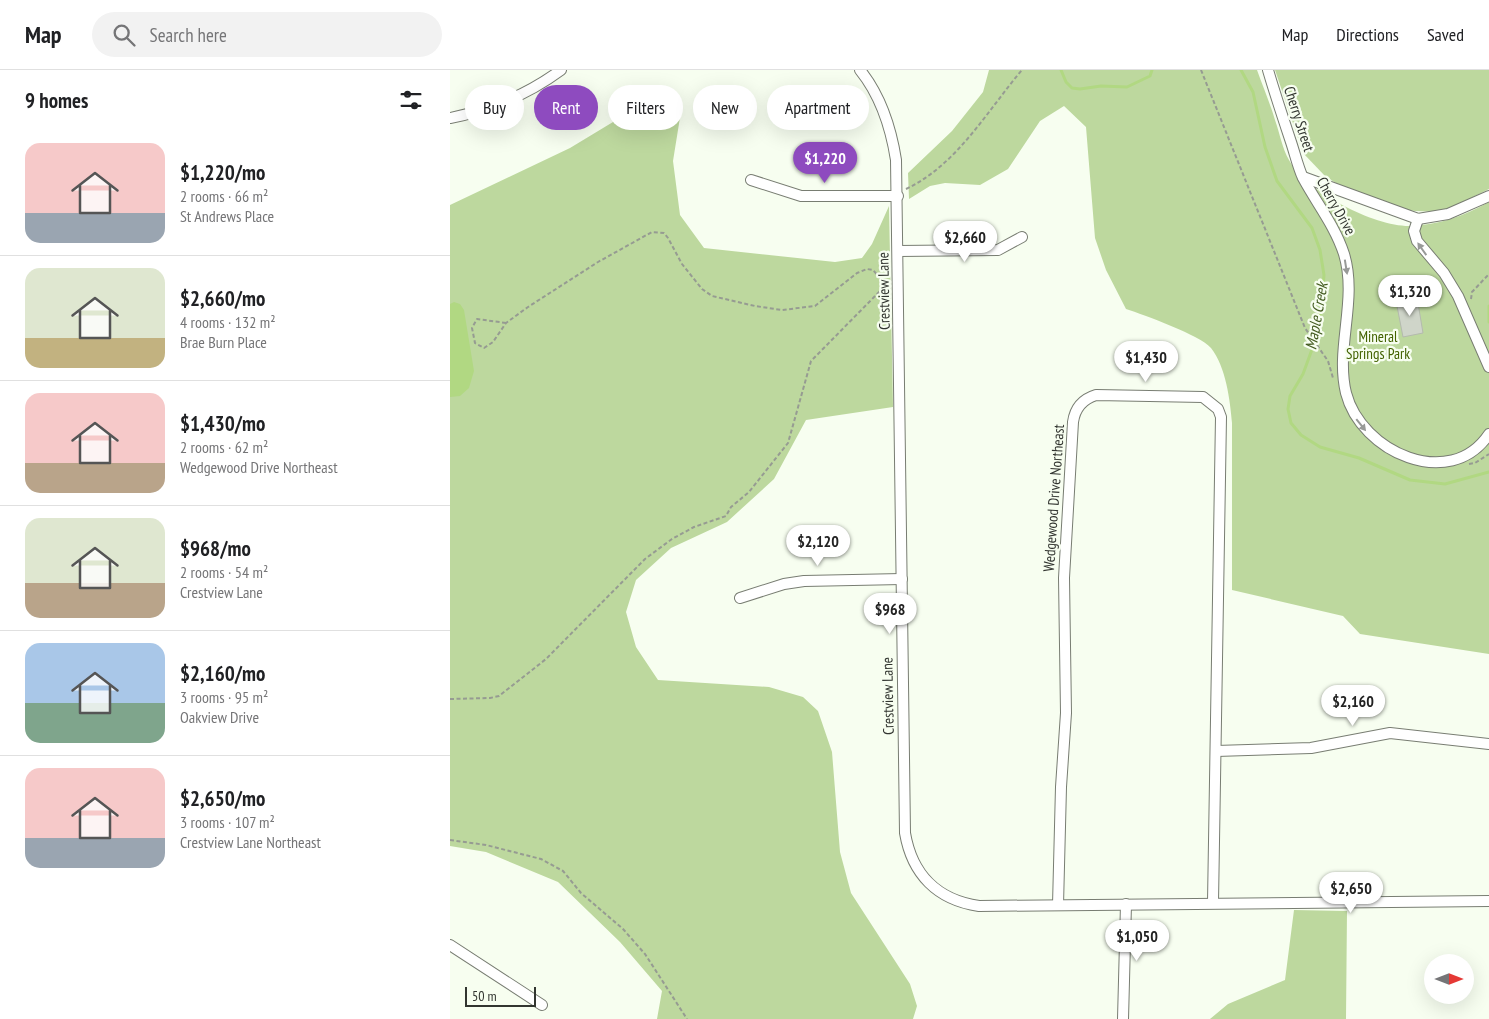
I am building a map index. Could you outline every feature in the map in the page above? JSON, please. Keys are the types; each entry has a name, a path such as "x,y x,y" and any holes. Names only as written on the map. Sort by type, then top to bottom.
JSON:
{"street":[{"path":"450,118 487,109 516,98 560,70"},
{"name":"Crestview Lane","path":"860,70 873,90 888,124 902,192 898,285 904,833 914,864 930,885 952,900 965,904 1489,901"},
{"name":"Cherry Street","path":"1268,70 1303,177"},
{"path":"1303,177 1418,218 1448,214 1489,196"},
{"name":"Cherry Drive","path":"1303,177 1338,236 1346,261 1349,287 1342,377 1353,414 1364,429 1376,440 1416,461 1450,462 1480,448 1489,434"},
{"path":"751,180 800,196 902,192"},
{"path":"1418,218 1414,231 1417,241 1425,254 1444,274 1458,296 1489,367"},
{"path":"898,251 998,250 1022,237"},
{"name":"Wedgewood Drive Northeast","path":"1058,904 1061,788 1066,713 1065,543 1074,416 1082,402 1096,395 1194,396 1210,401 1221,417 1213,902"},
{"path":"740,598 784,584 804,581 902,579"},
{"path":"1216,751 1311,748 1390,733 1489,744"},
{"path":"1124,1019 1126,904"},
{"path":"450,945 542,1005"}],"path":[{"path":"902,192 923,181 971,134 1022,70"},
{"path":"1200,70 1305,328 1328,361 1335,386"},
{"path":"506,323 477,319 472,328 475,343 484,348 489,346 506,323 598,262 652,232 664,233 682,264 702,289 712,296 739,303 782,310 815,306 847,280 867,269 873,270 888,287"},
{"path":"1471,300 1472,292 1489,274"},
{"path":"450,699 490,698 504,692 546,659 645,559 672,539 694,527 726,516 731,507 749,492 788,443 811,361 884,287 898,285"},
{"path":"1466,465 1475,463 1489,454"},
{"path":"450,840 486,845 541,859 564,871 582,893 623,929 645,954 687,1019"}],"green space":[{"name":"Mineral Springs Park","path":"989,70 1257,70 1289,160 1310,184 1342,205 1378,220 1409,226 1431,224 1451,219 1489,202 1489,654 1360,634 1343,616 1232,590 1232,423 1224,374 1211,348 1196,337 1126,309 1106,270 1095,238 1086,127 1064,106 1040,121 1008,169 980,185 945,183 930,186 909,199 908,173 952,131 983,92"},
{"path":"1275,70 1489,70 1489,189 1443,212 1415,211 1367,203 1325,176 1303,153"},
{"path":"608,125 608,130 678,130 673,161 680,215 704,248 835,262 862,258 872,244 889,206 893,407 806,420 774,479 727,522 671,548 636,580 626,612 636,647 658,680 769,687 803,697 818,711 832,752 840,852 851,893 910,984 917,1006 913,1019 657,1019 662,991 620,942 558,882 486,852 450,846 450,205 570,148"},
{"path":"1294,910 1347,911 1346,1019 1210,1019 1228,1004 1285,980"}],"shaded area":[{"path":"454,302 460,304 464,310 474,371 469,388 460,396 450,397 450,304"}],"building":[{"path":"1417,297 1423,333 1403,337 1396,301"}],"waterway":[{"name":"Maple Creek","path":"1061,70 1066,82 1072,88 1080,89 1101,86 1127,87 1150,76 1152,70"},
{"name":"Maple Creek","path":"1241,70 1253,92 1265,147 1277,181 1312,228 1320,250 1324,275 1321,310 1314,344 1303,374 1290,396 1288,409 1291,423 1301,435 1320,447 1359,458 1410,480 1445,484 1489,472"},
{"name":"Maple Creek","path":"1489,306 1489,322"}]}
